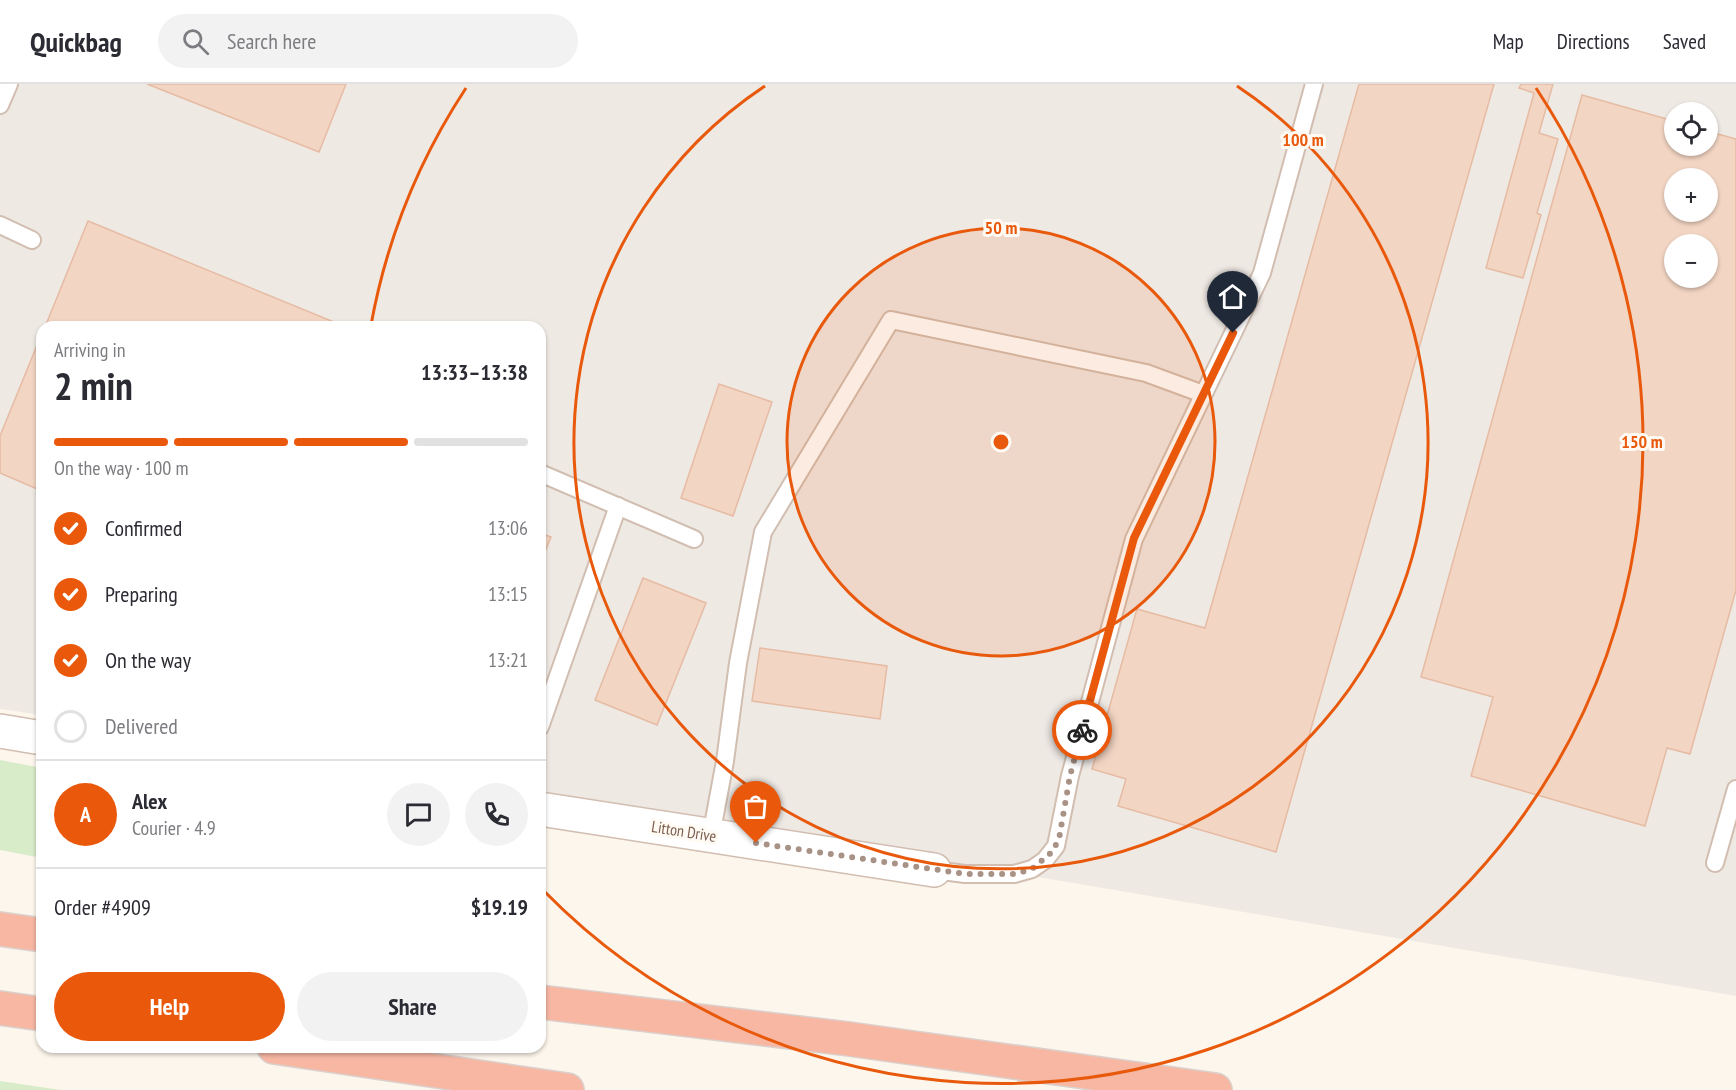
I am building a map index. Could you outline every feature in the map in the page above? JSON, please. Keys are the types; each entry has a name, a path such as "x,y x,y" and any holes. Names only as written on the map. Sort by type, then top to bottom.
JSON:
{"highway":[{"path":"0,929 36,934"},
{"path":"546,1003 849,1039 1215,1090"},
{"path":"0,1008 36,1013"},
{"path":"315,1053 567,1090"}],"street":[{"path":"0,731 36,737"},
{"name":"Litton Drive","path":"546,810 934,870"}],"lane":[{"path":"0,105 9,84"},
{"path":"934,870 966,874 1014,874 1032,869 1045,860 1056,846 1070,776 1134,538 1262,273 1314,84"},
{"path":"0,225 33,240"},
{"path":"711,836 725,761 738,663 764,532 891,320 1146,373 1203,394"},
{"path":"546,476 694,539"},
{"path":"546,710 618,506"},
{"path":"1715,863 1736,789"}],"shaded area":[{"path":"0,84 1736,84 1736,996 546,793 546,321 36,321 36,714 0,709"}],"green space":[{"path":"0,760 36,767 36,857 0,850"},
{"path":"0,1081 61,1090 0,1090"}],"building":[{"path":"147,84 346,84 319,152"},
{"path":"1359,84 1494,84 1276,852 1118,806 1126,779 1092,769 1137,609 1205,628"},
{"path":"1521,84 1553,84 1539,133 1558,139 1537,213 1541,215 1523,278 1486,268 1534,93 1519,88"},
{"path":"1582,95 1664,118 1664,156 1718,156 1718,134 1736,139 1736,590 1690,754 1667,748 1645,826 1471,776 1493,697 1421,677"},
{"path":"88,221 331,321 47,321"},
{"path":"36,348 36,488 0,473 0,436"},
{"path":"719,384 772,402 733,516 681,498"},
{"path":"546,535 551,537 546,549"},
{"path":"643,578 706,603 657,725 595,700"},
{"path":"760,648 887,666 880,719 752,701"}],"way so far":[{"path":"756,843 966,874 1014,874 1032,869 1045,860 1059,839 1065,798 1082,730"}],"route":[{"path":"1082,730 1134,538 1233,333"}]}
